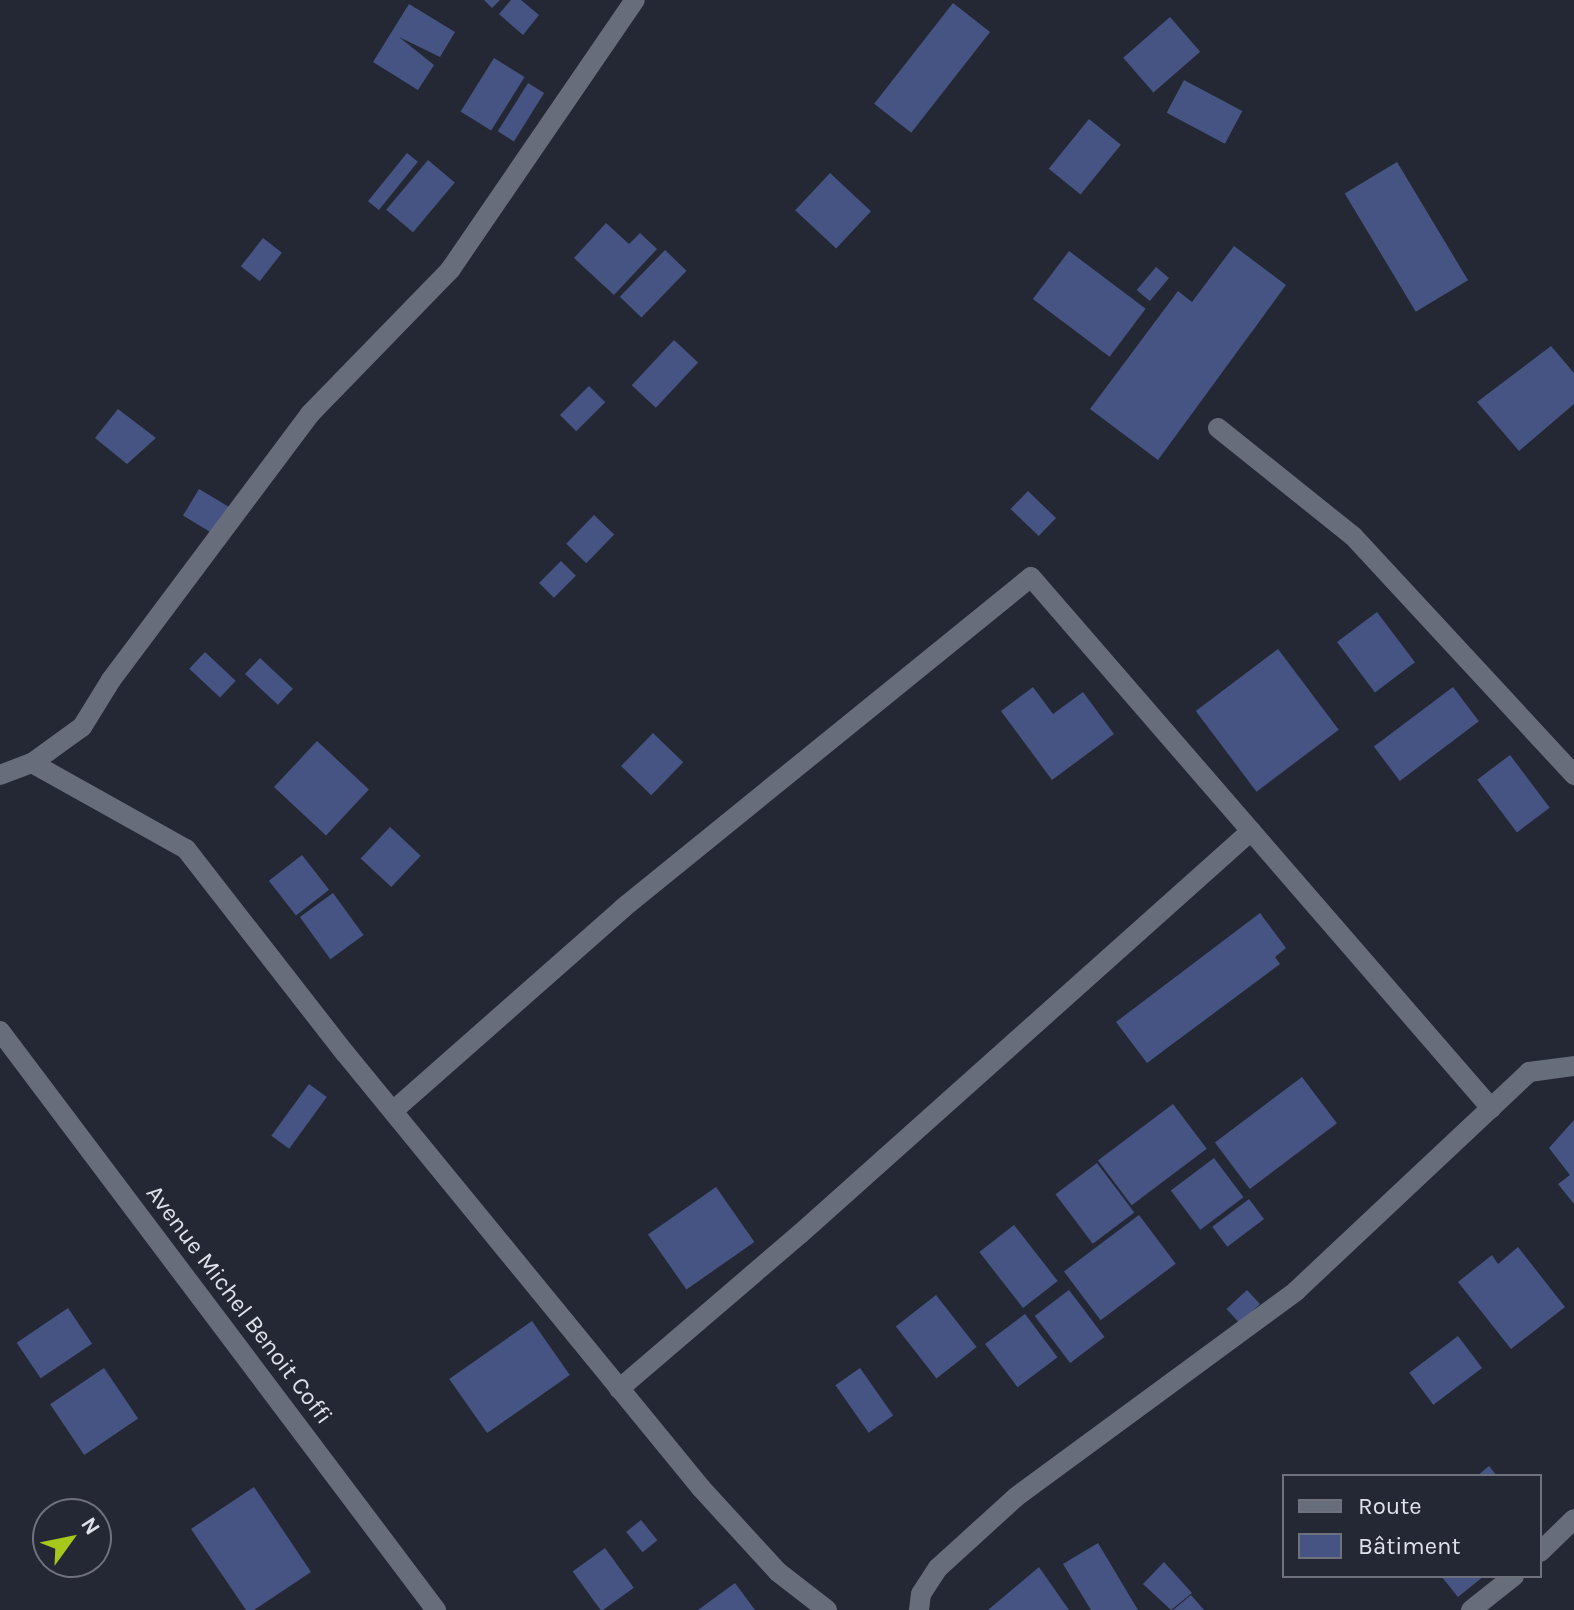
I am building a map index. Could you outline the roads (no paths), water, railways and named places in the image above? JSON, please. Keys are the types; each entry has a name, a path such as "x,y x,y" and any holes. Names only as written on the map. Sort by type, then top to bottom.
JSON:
{"street":[{"path":"0,775 32,763 82,727 111,680 310,414 450,270 635,0"},
{"path":"1218,428 1353,536 1574,775"},
{"path":"393,1111 623,908 1031,577 1491,1108"},
{"path":"32,763 186,849 393,1111 619,1389 778,1572 827,1610"},
{"path":"619,1389 800,1234 1251,831"},
{"name":"Avenue Michel Benoit Coffi","path":"0,1031 436,1610"},
{"path":"919,1610 921,1594 938,1568 1016,1497 1296,1291 1529,1072 1574,1066"},
{"path":"1542,1550 1574,1519"},
{"path":"1471,1610 1511,1578"}]}
